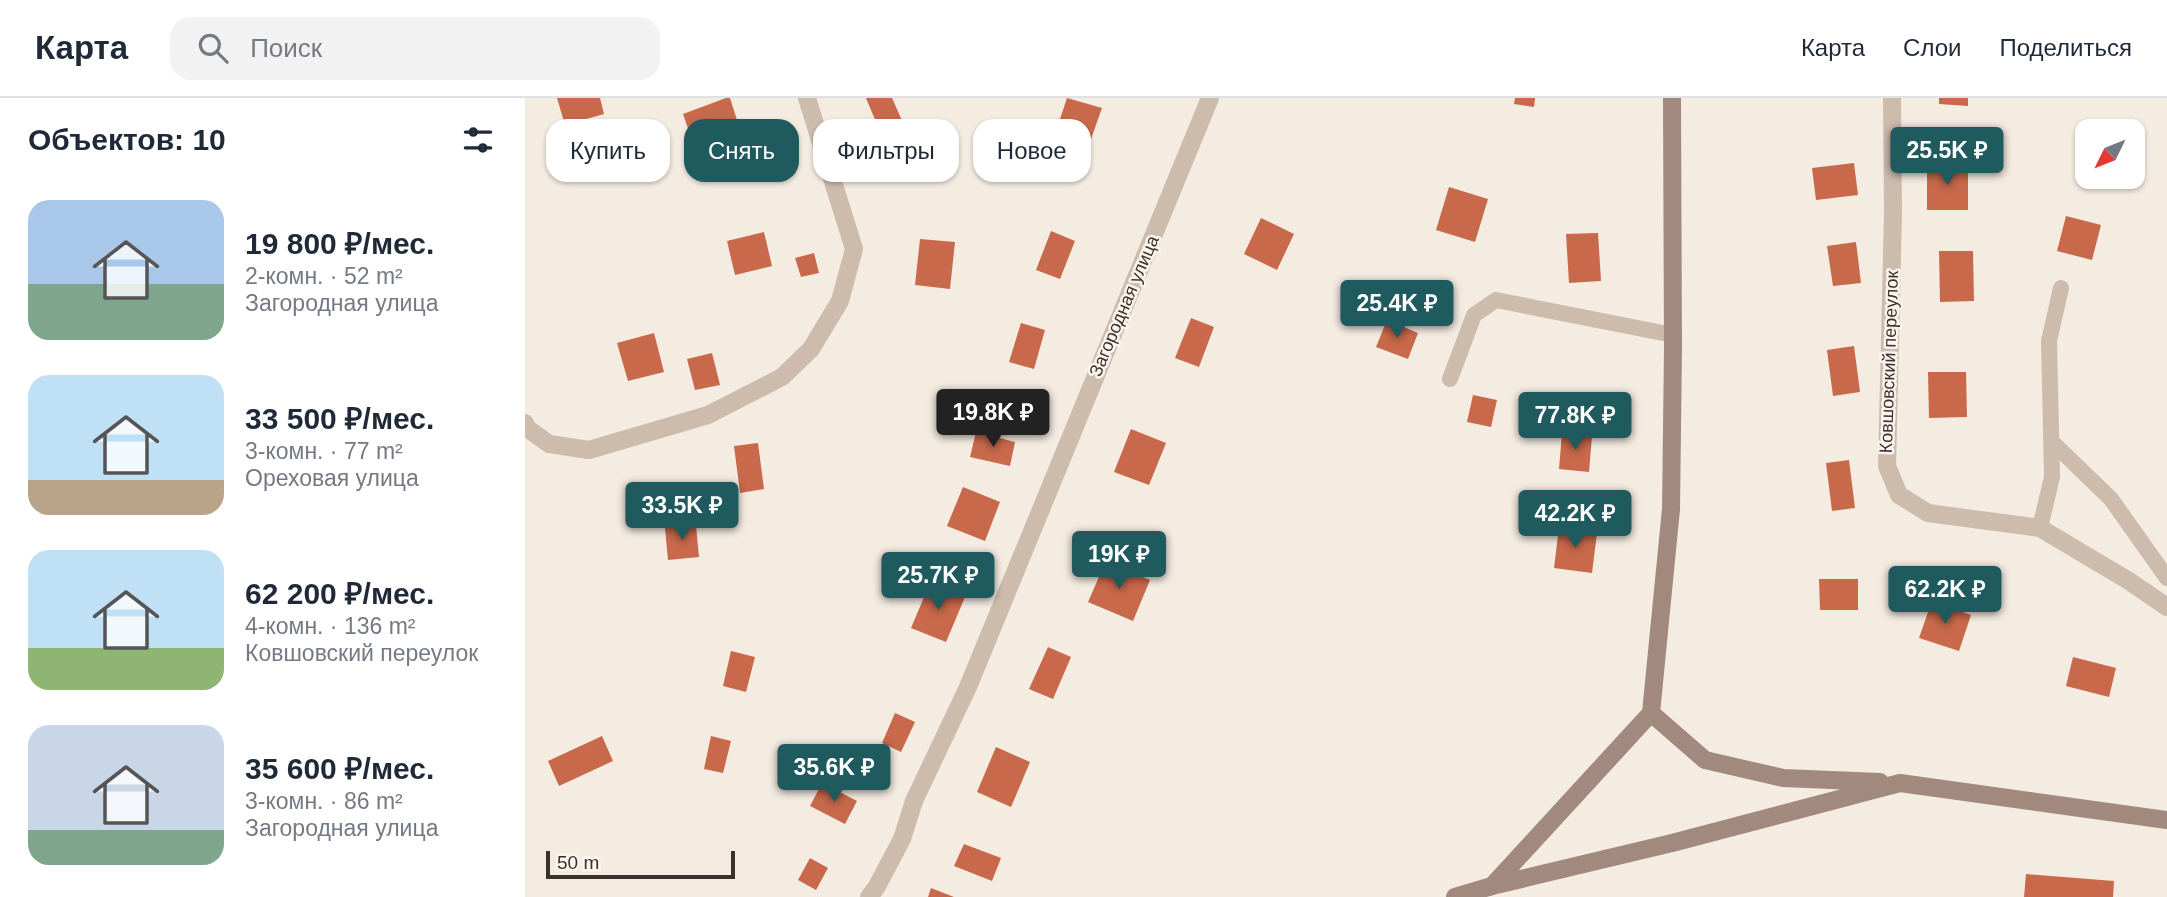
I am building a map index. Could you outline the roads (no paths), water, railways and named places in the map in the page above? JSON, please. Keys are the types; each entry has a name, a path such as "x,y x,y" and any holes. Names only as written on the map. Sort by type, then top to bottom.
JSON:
{"street":[{"path":"525,423 527,428 549,444 589,450 708,415 782,377 811,349 840,301 854,249 807,98"},
{"name":"Загородная улица","path":"869,897 902,839 914,801 968,687 1210,98"},
{"path":"1492,886 1651,713 1671,509 1672,98"},
{"name":"Ковшовский переулок","path":"1892,98 1893,213 1887,466 1899,495 1928,513 2040,528 2167,607"},
{"path":"1651,713 1705,760 1783,778 1900,783 2167,820"},
{"path":"1455,897 1900,783"}],"lane":[{"path":"2040,528 2052,477 2049,341 2060,288"},
{"path":"1450,379 1474,315 1496,300 1673,335"},
{"path":"2051,441 2111,499 2167,578"}]}
